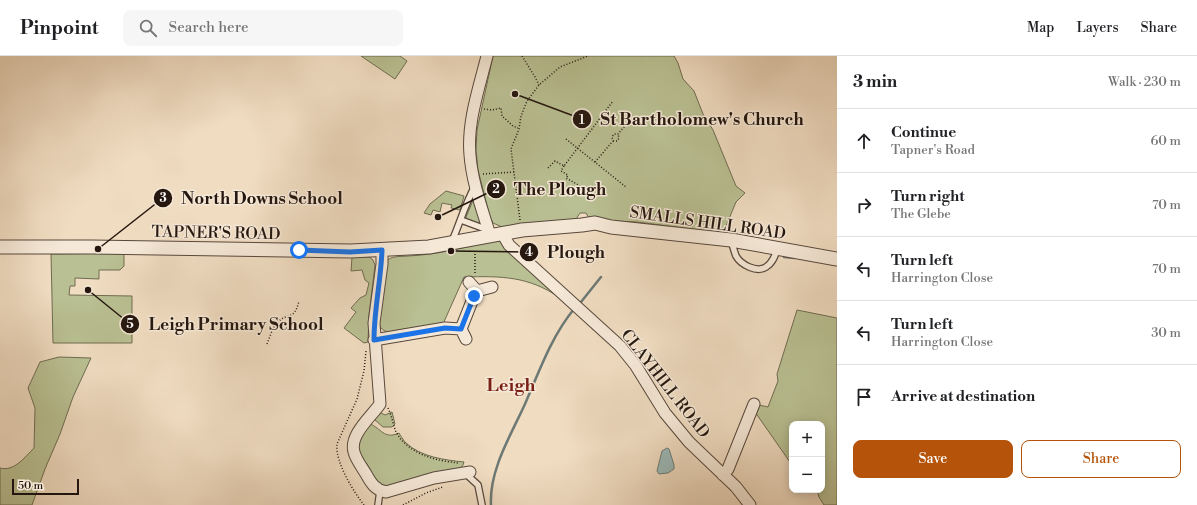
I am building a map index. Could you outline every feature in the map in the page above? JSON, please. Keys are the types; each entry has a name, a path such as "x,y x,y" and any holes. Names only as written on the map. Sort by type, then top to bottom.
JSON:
{"street":[{"name":"CLAYHILL ROAD","path":"487,56 474,108 470,132 470,154 474,180 494,233 620,346 636,366 665,413 690,442 736,487 750,505"},
{"name":"SMALLS HILL ROAD","path":"494,233 595,223 611,227 731,240 837,259"},
{"name":"TAPNER'S ROAD","path":"0,247 92,247 350,252 429,247 494,233"},
{"path":"382,250 382,264 374,323 374,340 380,404 373,415 360,428 355,437 352,446 355,457 375,488 386,492 467,470"},
{"path":"466,339 461,329 474,288 492,287"},
{"path":"374,340 445,328 461,329"},
{"path":"723,475 728,469 754,404"}],"lane":[{"path":"451,243 461,220 474,180"},
{"path":"461,220 494,233"},
{"path":"731,240 736,256 739,260 755,269 766,267 772,261 778,248"},
{"path":"467,470 478,485 482,505"},
{"path":"378,505 380,491"}],"path":[{"path":"522,56 539,85"},
{"path":"522,230 511,149 519,128 521,116 527,101 539,85 560,67 588,56"},
{"path":"589,191 566,178 568,175 561,171 613,101"},
{"path":"474,108 492,110 501,108 502,116 513,126 519,128"},
{"path":"613,141 612,137 614,134 618,134 629,121"},
{"path":"595,162 613,141 617,141 619,138 618,134"},
{"path":"566,139 626,187"},
{"path":"548,168 555,161 564,166"},
{"path":"474,180 514,172"},
{"path":"474,288 476,238"},
{"path":"267,344 276,324 297,311 299,302"},
{"path":"380,404 385,403 396,431 409,447 420,454 452,463 467,470"},
{"path":"403,505 426,493 448,486"}],"green space":[{"path":"361,56 400,56 407,61 395,79"},
{"path":"493,56 674,56 683,79 694,91 703,114 713,130 736,186 745,193 736,202 723,233 637,222 590,220 586,213 580,213 576,219 569,221 502,227 493,223 490,217 478,170 476,150 477,130"},
{"path":"446,191 464,196 460,210 451,208 452,205 442,203 440,212 433,210 431,215 424,213 430,204"},
{"path":"474,198 480,220 478,224 467,220 466,217"},
{"path":"498,240 560,298 537,285 526,281 502,277 464,277 443,324 391,333 381,328 378,321 385,263 387,260 395,257 442,252"},
{"path":"124,253 124,266 120,270 99,270 99,279 75,278 75,286 70,286 69,295 132,296 132,343 53,343 51,254"},
{"path":"352,257 369,257 373,260 375,265 369,315 368,342 364,343 344,328 356,312 351,308 360,298 366,295 369,283 365,280 362,270 351,271"},
{"path":"797,310 837,318 837,505 824,505 818,493 825,493 825,421 789,421 789,461 755,412 759,405 768,407 778,381 777,374"},
{"path":"59,357 91,358 73,397 32,505 0,505 0,468 5,469 15,466 34,448 35,408 28,388 40,362"},
{"path":"392,412 395,424 392,427 383,427 375,420 375,417 381,413 385,415"},
{"path":"370,424 386,434 394,435 399,433 406,443 419,452 441,459 464,462 463,465 459,470 386,487 378,484 357,449 361,433"}],"water":[{"path":"667,448 669,449 674,469 668,473 659,474 657,471 662,451"}],"waterway":[{"path":"784,257 795,258"},
{"path":"581,302 601,277"},
{"path":"491,505 491,492 497,466 502,453 552,343 574,309"}],"place":[{"name":"St Bartholomew's Church","path":"515,94"},
{"name":"The Plough","path":"438,217"},
{"name":"North Downs School","path":"98,249"},
{"name":"Plough","path":"451,251"},
{"name":"Leigh Primary School","path":"88,290"}],"district":[{"name":"Leigh","path":"511,385"}],"route":[{"path":"299,250 350,252 382,250 382,264 374,323 374,340 445,328 461,329 474,296"}]}
